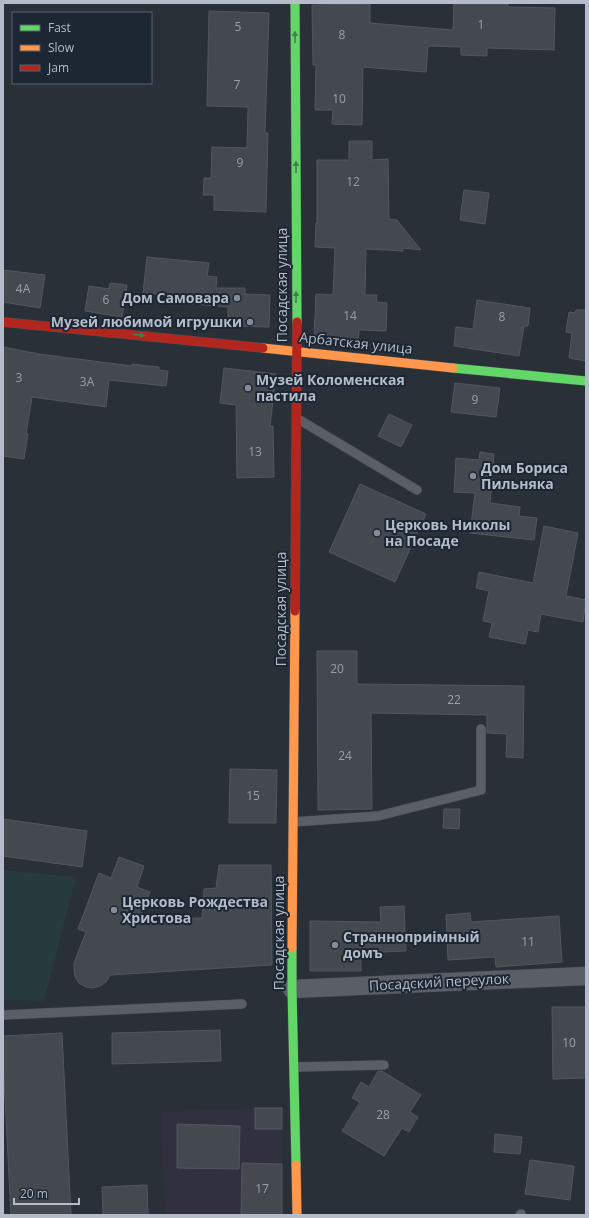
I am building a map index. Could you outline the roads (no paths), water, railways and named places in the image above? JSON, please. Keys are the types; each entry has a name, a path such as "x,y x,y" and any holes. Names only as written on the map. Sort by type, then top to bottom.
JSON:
{"street":[{"name":"Посадская улица","path":"295,3 297,418 292,989 298,1215"},
{"name":"Арбатская улица","path":"3,322 586,381"},
{"name":"Посадский переулок","path":"292,989 586,976"}],"lane":[{"path":"297,418 417,490"},
{"path":"293,822 378,816 481,790 481,729"},
{"path":"3,1015 242,1004"},
{"path":"295,1067 384,1065"}],"place":[{"name":"Дом Самовара","path":"237,298"},
{"name":"Музей любимой игрушки","path":"250,322"},
{"name":"Музей Коломенская пастила","path":"248,388"},
{"name":"Дом Бориса Пильняка","path":"473,476"},
{"name":"Церковь Николы на Посаде","path":"377,533"},
{"name":"Церковь Рождества Христова","path":"114,910"},
{"name":"Странноприiмный домъ","path":"335,945"}]}
